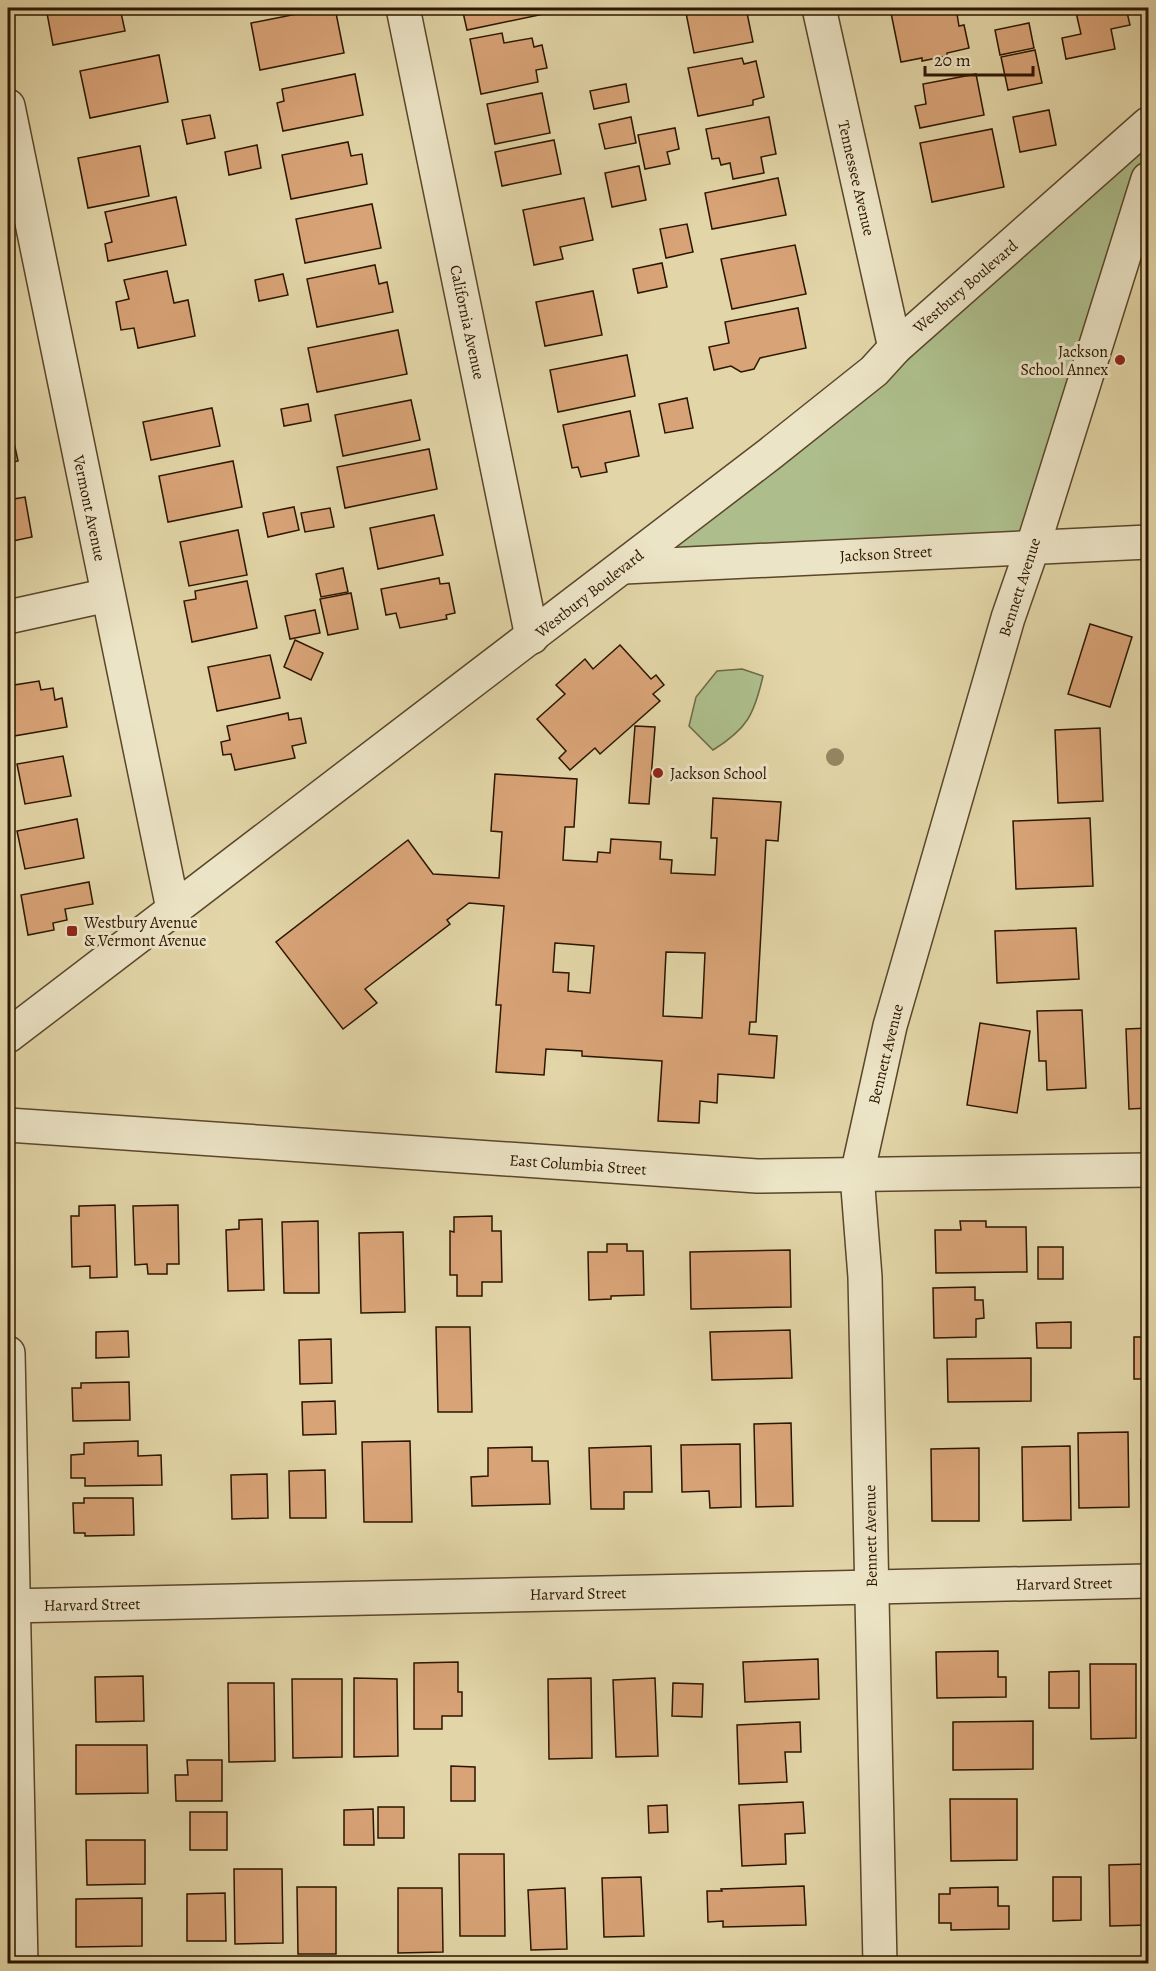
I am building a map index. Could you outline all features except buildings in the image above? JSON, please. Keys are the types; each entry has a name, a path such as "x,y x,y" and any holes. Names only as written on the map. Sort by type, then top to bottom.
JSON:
{"street":[{"name":"California Avenue","path":"403,8 532,637"},
{"name":"Tennessee Avenue","path":"819,8 896,348"},
{"name":"Vermont Avenue","path":"8,106 16,193 108,595 172,909"},
{"name":"Westbury Boulevard","path":"8,1036 624,567 864,379 1149,124"},
{"name":"Bennett Avenue","path":"880,1964 865,1277 857,1175 890,1026 1008,618 1149,179"},
{"name":"Jackson Street","path":"624,567 1149,542"},
{"path":"8,616 108,595"},
{"name":"East Columbia Street","path":"8,1125 757,1176 1149,1170"},
{"path":"8,1353 10,1606 21,1964"},
{"name":"Harvard Street","path":"10,1606 1149,1581"}],"green space":[{"path":"1148,124 1148,179 1033,546 624,567"},
{"path":"742,669 763,676 756,701 741,728 713,750 689,726 696,697 717,671"}],"place":[{"name":"Jackson School Annex","path":"1120,360"},
{"name":"Jackson School","path":"658,773"},
{"name":"Westbury Avenue & Vermont Avenue","path":"72,931"}]}
